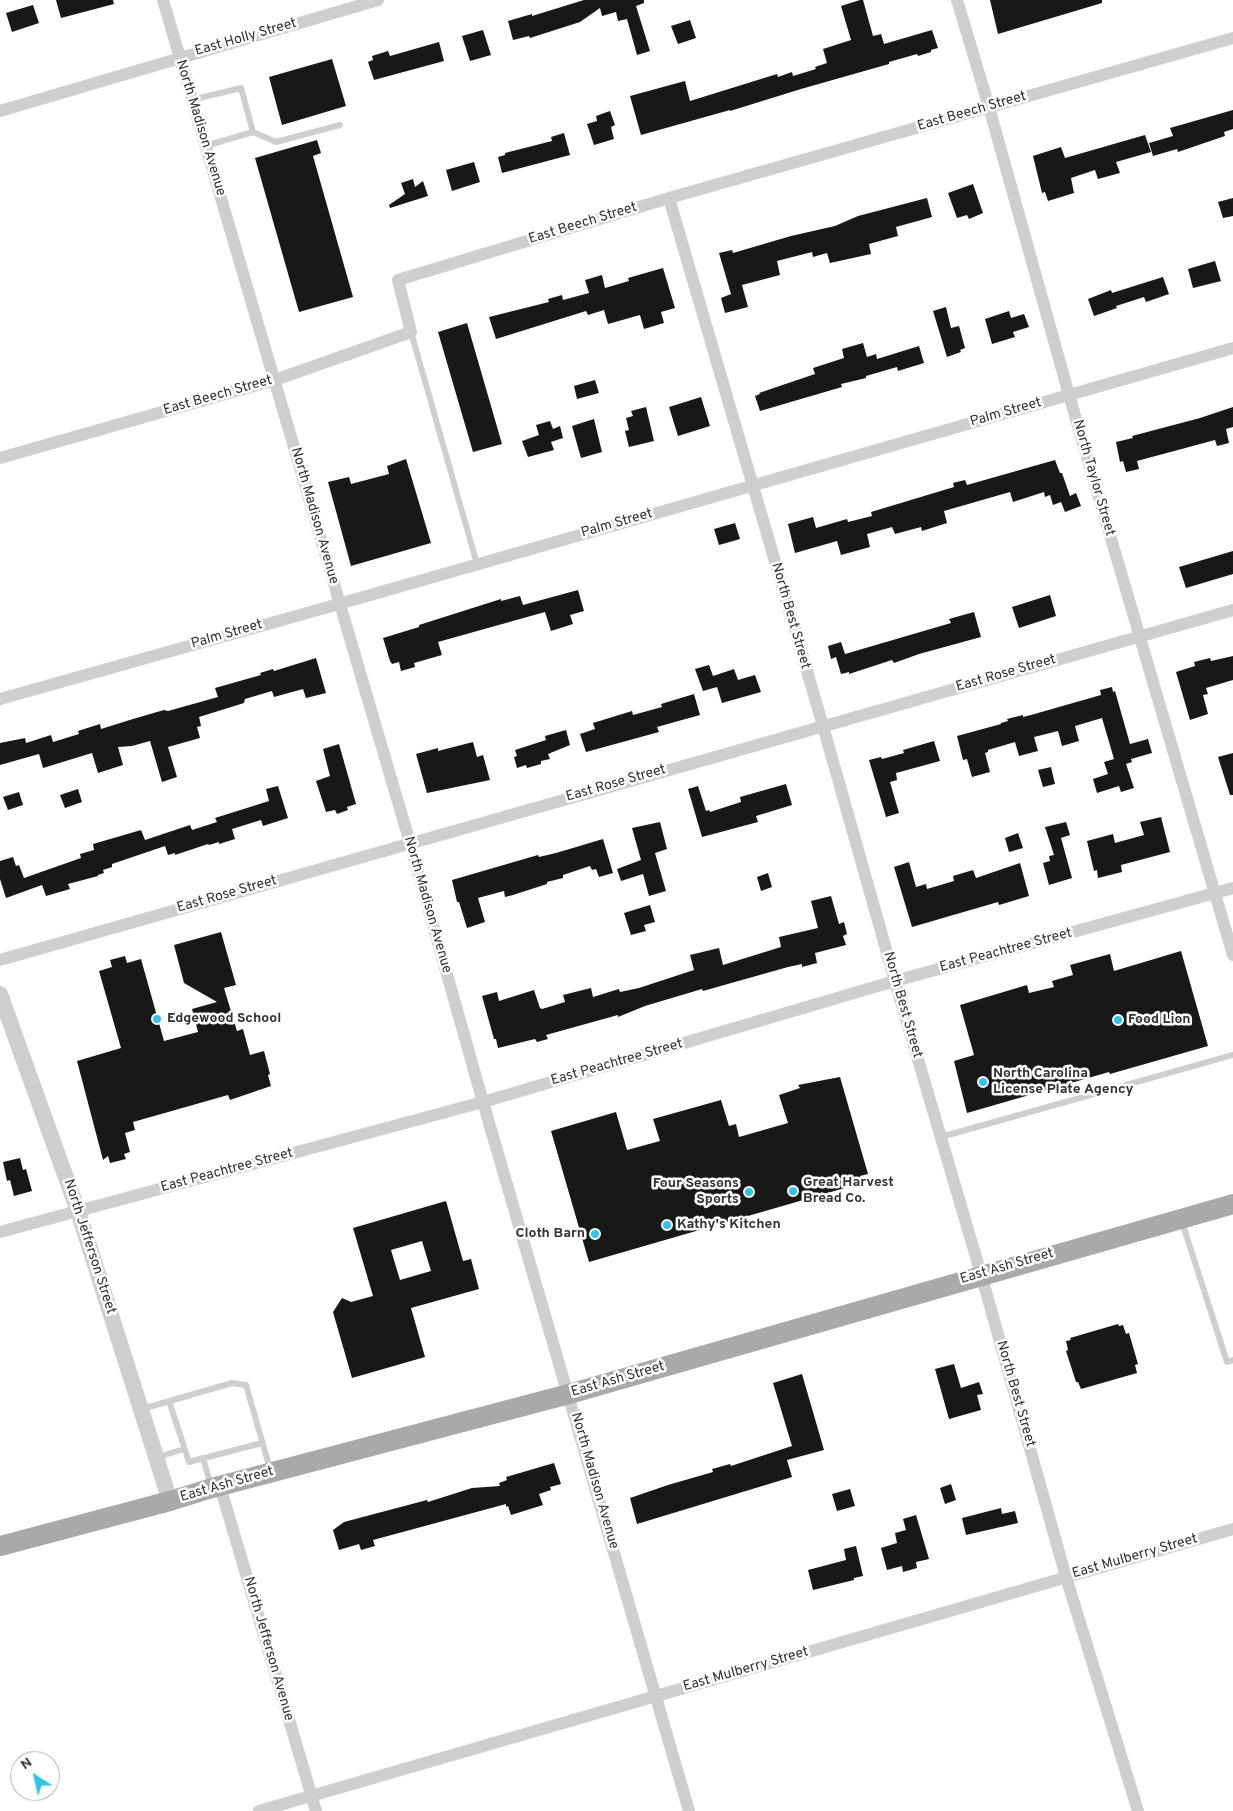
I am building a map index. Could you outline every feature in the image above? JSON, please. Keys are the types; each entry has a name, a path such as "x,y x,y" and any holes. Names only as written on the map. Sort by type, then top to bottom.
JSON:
{"main road":[{"name":"East Ash Street","path":"0,1546 569,1394 982,1274 1233,1204"}],"street":[{"name":"North Madison Avenue","path":"163,0 178,58 275,380 410,843 483,1102 689,1811"},
{"name":"East Holly Street","path":"0,111 378,0"},
{"name":"North Taylor Street","path":"957,0 989,107 1069,395 1233,955"},
{"name":"East Beech Street","path":"0,458 275,380 411,332 398,280 669,198 1233,38"},
{"name":"North Best Street","path":"669,198 823,726 895,982 982,1274 1066,1577 1138,1811"},
{"name":"Palm Street","path":"0,699 1233,348"},
{"name":"East Rose Street","path":"0,960 1233,610"},
{"name":"East Peachtree Street","path":"0,1232 483,1102 895,982 1233,888"},
{"name":"North Jefferson Street","path":"0,994 78,1211 170,1501"},
{"name":"North Jefferson Avenue","path":"216,1487 316,1811"},
{"name":"East Mulberry Street","path":"259,1811 1233,1529"}],"lane":[{"path":"191,100 240,88 252,132"},
{"path":"205,146 252,132 276,142 340,125"},
{"path":"411,332 477,564"},
{"path":"941,1137 1233,1055"},
{"path":"1181,1218 1227,1362 1233,1360"},
{"path":"141,1409 232,1383 246,1385 271,1473"},
{"path":"168,1401 189,1462 262,1442"},
{"path":"156,1457 184,1449"},
{"path":"203,1458 216,1487"}],"building":[{"path":"56,0 113,0 114,4 61,18"},
{"path":"584,0 644,0 644,3 636,6 650,51 637,55 627,19 618,21 616,12 602,16 600,8 580,22 530,38 529,36 513,40 508,21 532,14 532,16"},
{"path":"863,0 873,36 881,34 884,44 932,30 938,48 918,56 917,54 730,111 641,135 630,96 685,81 690,101 777,74 778,77 792,72 793,76 816,69 815,67 827,63 823,49 851,40 841,6"},
{"path":"990,0 1102,0 1102,3 998,34"},
{"path":"33,5 39,23 12,32 6,13"},
{"path":"690,20 696,38 678,44 671,26"},
{"path":"483,30 491,55 470,61 462,36"},
{"path":"439,42 444,61 374,80 368,62 373,60 372,56 388,51 390,56"},
{"path":"332,59 346,106 282,125 269,77"},
{"path":"1233,110 1233,129 1224,132 1225,136 1178,152 1177,149 1153,156 1149,143 1173,136 1170,128"},
{"path":"610,111 615,125 611,127 614,139 594,145 587,124 597,121 596,116"},
{"path":"564,133 570,155 502,173 498,157 505,155 505,153 552,141 551,137"},
{"path":"1145,135 1151,152 1116,162 1120,173 1098,179 1095,170 1071,178 1074,193 1048,201 1045,192 1042,193 1033,156 1061,147 1065,158"},
{"path":"317,140 321,153 313,156 353,297 299,312 255,158"},
{"path":"474,162 480,182 452,191 446,170"},
{"path":"413,179 415,187 423,181 428,196 390,208 389,205 405,194 401,183"},
{"path":"973,184 983,213 969,219 967,215 957,218 948,193"},
{"path":"927,198 932,217 896,227 898,236 869,244 871,254 830,263 827,253 813,257 812,252 777,261 780,275 742,285 748,307 725,313 721,298 731,294 719,253 732,250 733,253 791,236 835,226 858,216"},
{"path":"1233,198 1233,216 1223,218 1218,202"},
{"path":"1215,261 1221,281 1193,288 1188,269"},
{"path":"663,268 675,308 661,312 664,323 644,329 640,315 608,324 604,310 588,315 586,311 496,339 489,317 549,302 548,299 562,295 563,300 589,293 585,280 602,275 605,288 629,281 628,278"},
{"path":"1163,277 1169,294 1146,302 1144,297 1116,306 1117,308 1094,316 1088,299 1111,290 1112,293"},
{"path":"946,307 951,328 959,326 965,348 960,350 961,352 947,357 933,311"},
{"path":"1009,311 1011,318 1024,314 1029,327 1013,332 1015,337 992,344 985,319"},
{"path":"467,323 502,444 473,452 438,332"},
{"path":"863,343 867,357 876,354 877,359 919,346 924,363 898,371 897,367 866,376 866,378 841,384 842,387 760,411 755,396 759,393 815,374 813,368 844,358 842,349"},
{"path":"595,380 599,393 577,399 574,386"},
{"path":"701,397 710,426 678,436 669,407"},
{"path":"646,407 654,441 629,447 625,431 629,430 626,418 633,416 631,411"},
{"path":"1233,407 1233,427 1226,429 1229,443 1217,446 1215,440 1137,461 1139,469 1126,472 1123,461 1120,462 1116,442"},
{"path":"594,419 602,452 581,458 572,426"},
{"path":"550,421 553,429 560,426 563,438 551,442 554,450 528,457 522,441 539,435 536,425"},
{"path":"406,459 431,543 351,566 328,482 349,477 351,484 389,474 387,466"},
{"path":"1055,460 1070,496 1076,493 1081,506 1065,512 1061,502 1053,505 1050,495 1045,497 1044,492 1013,502 1010,492 944,511 947,523 922,531 921,527 895,534 892,527 867,534 870,547 841,555 837,541 795,553 788,524 813,517 816,528 847,519 848,522 872,516 871,512 954,487 953,483 965,480 967,485"},
{"path":"735,523 740,539 719,545 714,529"},
{"path":"1233,551 1233,574 1186,588 1179,567"},
{"path":"578,590 584,611 570,615 573,624 551,631 545,612 438,642 442,655 414,663 415,667 401,671 399,662 392,664 390,661 383,638 501,599 501,601 520,596 523,605"},
{"path":"1050,595 1056,616 1019,628 1012,607"},
{"path":"974,612 981,637 894,663 892,660 849,674 849,672 841,674 836,657 831,659 828,646 841,642 845,654 951,623 949,619"},
{"path":"1233,656 1233,680 1206,688 1208,694 1203,695 1208,714 1190,720 1176,672 1195,666 1194,662 1210,658 1211,661"},
{"path":"316,658 326,693 306,698 303,689 274,697 272,691 245,699 244,703 199,717 201,726 197,727 200,738 168,747 177,777 162,782 150,741 132,746 118,747 123,765 98,773 92,753 43,768 39,754 0,765 0,743 25,738 26,743 51,735 53,742 79,734 78,731 100,724 101,729 164,710 168,711 218,697 215,688 261,675 260,673 273,669 274,671"},
{"path":"709,665 713,676 734,669 738,680 755,675 761,692 722,703 717,687 703,691 695,669"},
{"path":"1112,687 1113,692 1115,691 1130,744 1148,739 1152,753 1131,759 1132,762 1126,764 1134,788 1121,792 1119,786 1097,793 1093,779 1108,774 1104,762 1114,759 1102,718 1075,726 1079,741 1062,746 1058,731 1034,737 1038,751 1019,756 1015,742 988,750 985,753 990,772 972,777 967,759 963,760 957,736 1001,724 1008,721 1007,719 1031,715 1101,695 1100,690"},
{"path":"694,694 700,715 657,727 659,732 586,752 580,734 595,729 593,723 632,711 633,715 662,707 661,704"},
{"path":"566,730 570,745 548,754 550,759 541,761 541,764 527,768 526,765 517,768 514,757 517,756 515,750 546,740 545,736"},
{"path":"934,741 940,761 896,773 897,780 890,782 899,813 886,817 869,760 881,757 882,759 904,753 903,750"},
{"path":"473,742 477,757 483,755 490,780 427,793 416,754 438,748 438,751"},
{"path":"339,744 356,804 347,807 348,810 337,814 335,810 326,812 316,781 330,776 323,749"},
{"path":"1233,753 1233,795 1230,795 1218,757"},
{"path":"1051,767 1055,784 1043,787 1038,770"},
{"path":"786,784 792,805 756,816 758,822 702,837 688,789 698,786 706,811 709,810 710,812 741,802 740,797"},
{"path":"278,786 288,818 263,826 261,820 232,829 235,839 219,844 219,842 208,844 175,855 175,853 168,855 165,846 112,864 112,867 103,870 104,873 98,876 68,884 70,889 46,896 42,885 6,898 0,879 0,861 13,857 16,866 19,865 24,878 81,858 80,854 94,850 93,844 141,830 145,840 190,825 192,830 217,822 215,818 269,801 266,789"},
{"path":"78,789 82,802 65,808 60,795"},
{"path":"19,792 23,805 8,810 3,797"},
{"path":"1161,817 1170,852 1121,865 1122,872 1098,878 1097,870 1094,871 1087,841 1113,834 1115,843 1144,835 1140,822"},
{"path":"660,822 667,849 655,853 666,891 649,896 643,874 621,881 617,869 641,860 632,828"},
{"path":"1066,822 1070,835 1061,838 1072,878 1049,885 1043,863 1050,861 1049,856 1054,855 1045,827"},
{"path":"1018,833 1023,848 1009,852 1005,838"},
{"path":"603,839 613,873 599,877 596,869 592,870 590,866 563,875 563,878 513,895 505,897 504,891 478,898 485,922 467,928 459,902 457,902 452,880 538,855 539,857 556,853"},
{"path":"909,862 916,887 926,884 927,889 954,881 953,876 973,870 976,878 1020,863 1029,896 999,905 998,902 912,927 894,867"},
{"path":"768,873 772,887 761,891 757,877"},
{"path":"831,896 839,924 844,922 847,934 843,936 846,945 815,953 817,963 802,967 802,964 788,967 703,991 702,989 645,1006 618,1017 618,1015 546,1035 548,1039 537,1042 535,1039 498,1048 496,1039 494,1039 482,996 497,992 499,1001 534,990 542,1009 565,1002 563,995 591,988 593,997 619,989 620,992 639,988 694,970 690,955 719,948 723,965 781,947 779,937 818,928 811,901"},
{"path":"650,905 655,922 644,925 646,931 631,935 624,913"},
{"path":"221,932 236,985 224,988 237,1031 243,1029 250,1055 264,1051 271,1086 230,1100 228,1095 133,1122 135,1130 125,1133 130,1152 124,1154 126,1159 110,1163 108,1156 103,1160 77,1061 121,1048 99,971 112,967 110,960 125,956 127,963 141,959 164,1041 198,1032 192,1009 217,1002 184,983 174,945"},
{"path":"1181,951 1208,1046 967,1113 954,1061 974,1055 960,1005 1027,985 1029,993 1054,987 1052,981 1073,975 1070,965 1110,954 1114,971"},
{"path":"840,1077 868,1174 860,1176 862,1183 589,1262 551,1131 616,1112 627,1150 660,1141 653,1119 721,1100 729,1126 736,1124 739,1137 788,1123 779,1095 800,1088 798,1085"},
{"path":"20,1158 23,1170 26,1169 32,1191 14,1196 10,1180 7,1181 3,1162"},
{"path":"446,1201 463,1261 471,1259 479,1289 411,1308 425,1357 352,1378 333,1312 342,1298 351,1302 373,1296 353,1228","holes":["422,1241 431,1271 400,1280 391,1250"]},
{"path":"1118,1324 1119,1326 1123,1325 1126,1334 1129,1333 1138,1364 1135,1365 1137,1373 1081,1389 1078,1382 1076,1382 1066,1351 1068,1350 1066,1341 1071,1340 1070,1338"},
{"path":"954,1364 961,1388 979,1382 983,1394 977,1395 981,1410 949,1419 935,1369"},
{"path":"802,1374 824,1450 787,1460 792,1477 637,1524 630,1498 713,1472 712,1469 730,1464 731,1466 792,1446 773,1383"},
{"path":"554,1463 561,1484 550,1487 551,1490 539,1494 543,1505 511,1515 506,1504 373,1540 375,1546 361,1550 359,1544 339,1550 333,1530 344,1522 427,1500 428,1502 472,1488 500,1486 499,1483 507,1480 506,1477"},
{"path":"951,1484 956,1500 945,1504 940,1488"},
{"path":"850,1489 855,1506 837,1511 832,1494"},
{"path":"1001,1508 1002,1514 1015,1511 1018,1523 966,1535 962,1518"},
{"path":"916,1515 929,1559 916,1562 917,1568 903,1572 902,1566 887,1570 881,1548 897,1543 895,1533 906,1530 903,1519"},
{"path":"856,1546 863,1576 813,1590 808,1570 846,1560 844,1549"}],"place":[{"name":"Edgewood School","path":"157,1019"},
{"name":"Food Lion","path":"1118,1020"},
{"name":"North Carolina License Plate Agency","path":"983,1082"},
{"name":"Great Harvest Bread Co.","path":"793,1191"},
{"name":"Four Seasons Sports","path":"749,1192"},
{"name":"Kathy's Kitchen","path":"667,1225"},
{"name":"Cloth Barn","path":"595,1234"}]}
